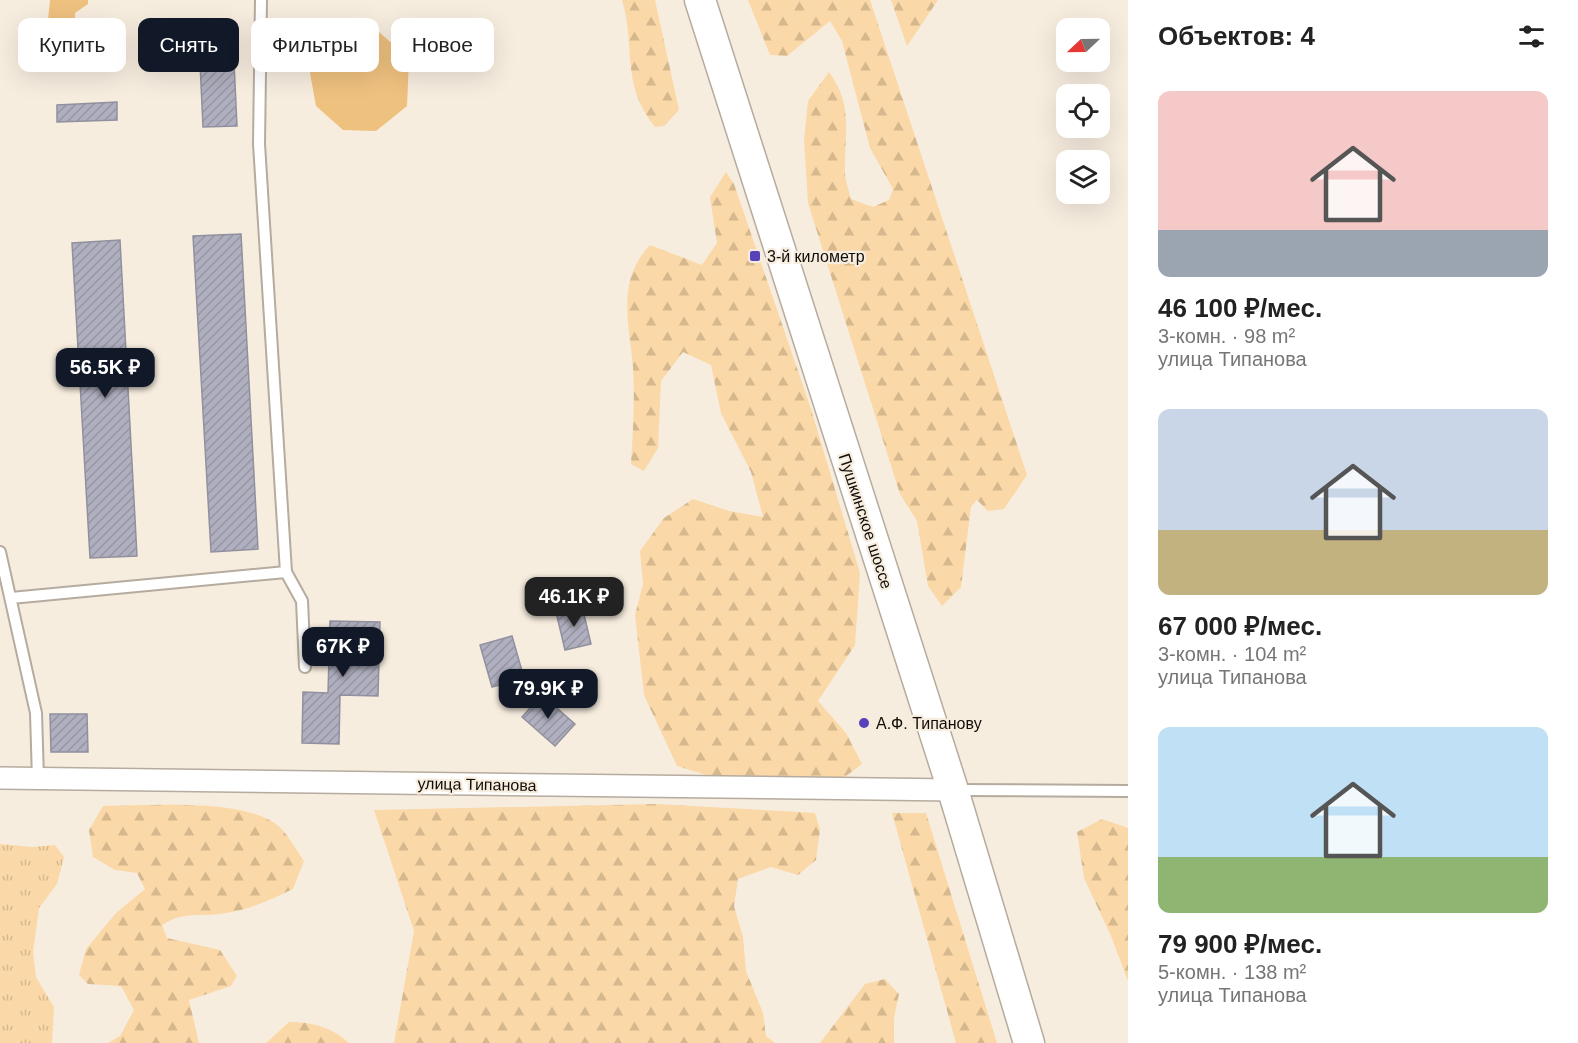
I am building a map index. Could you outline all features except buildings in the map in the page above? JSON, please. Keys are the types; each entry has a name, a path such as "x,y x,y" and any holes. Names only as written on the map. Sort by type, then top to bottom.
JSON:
{"main road":[{"name":"Пушкинское шоссе","path":"700,0 953,790 1029,1043"}],"street":[{"name":"улица Типанова","path":"0,778 953,790"}],"lane":[{"path":"261,0 259,144 286,572 302,601 305,667"},
{"path":"0,552 36,713 38,779"},
{"path":"11,598 286,572"},
{"path":"953,790 1128,791"}],"green space":[{"path":"622,0 655,0 679,110 664,126 655,127 637,95"},
{"path":"748,0 870,0 1027,475 1004,509 988,511 977,500 971,507 961,587 942,606 928,586 917,521 900,494 808,203 804,140 808,101 829,72 837,84 845,108 845,175 851,199 873,207 889,200 893,189 870,148 842,41 830,21 787,56 770,55"},
{"path":"891,0 938,0 907,46"},
{"path":"726,172 734,184 811,409 860,573 855,645 818,701 846,733 862,764 830,788 719,779 677,766 644,695 635,615 643,584 640,551 664,518 693,499 729,511 763,517 751,472 721,413 711,365 683,352 661,381 658,448 644,471 631,464 634,379 627,303 632,273 650,245 702,265 717,243 710,197"},
{"path":"657,804 815,813 820,830 816,860 798,875 771,867 738,879 734,906 743,937 746,971 763,1013 766,1036 775,1043 394,1043 414,931 374,810"},
{"path":"193,805 240,810 260,816 280,827 304,861 293,889 276,897 252,907 217,914 186,916 170,920 162,925 167,938 220,950 237,976 231,986 189,1000 199,1043 108,1043 120,1036 134,1010 121,986 88,984 79,975 86,949 116,913 145,889 137,873 115,870 93,857 89,830 103,806"},
{"path":"892,813 926,813 997,1043 956,1043"},
{"path":"1102,819 1128,828 1128,981 1111,936 1084,878 1077,832"},
{"path":"0,844 33,847 55,845 64,857 57,884 39,908 33,952 36,977 54,1007 52,1043 0,1043"},
{"path":"885,979 899,994 894,1018 894,1043 820,1043 865,984"},
{"path":"289,1022 321,1026 336,1033 349,1043 266,1043"}],"shaded area":[{"path":"50,0 88,0 88,4 75,13 75,18 48,18"},
{"path":"379,32 391,43 391,72 408,72 407,106 376,131 343,130 316,106 310,73 379,72"}],"place":[{"name":"3-й километр","path":"755,256"},
{"name":"А.Ф. Типанову","path":"864,723"}]}
